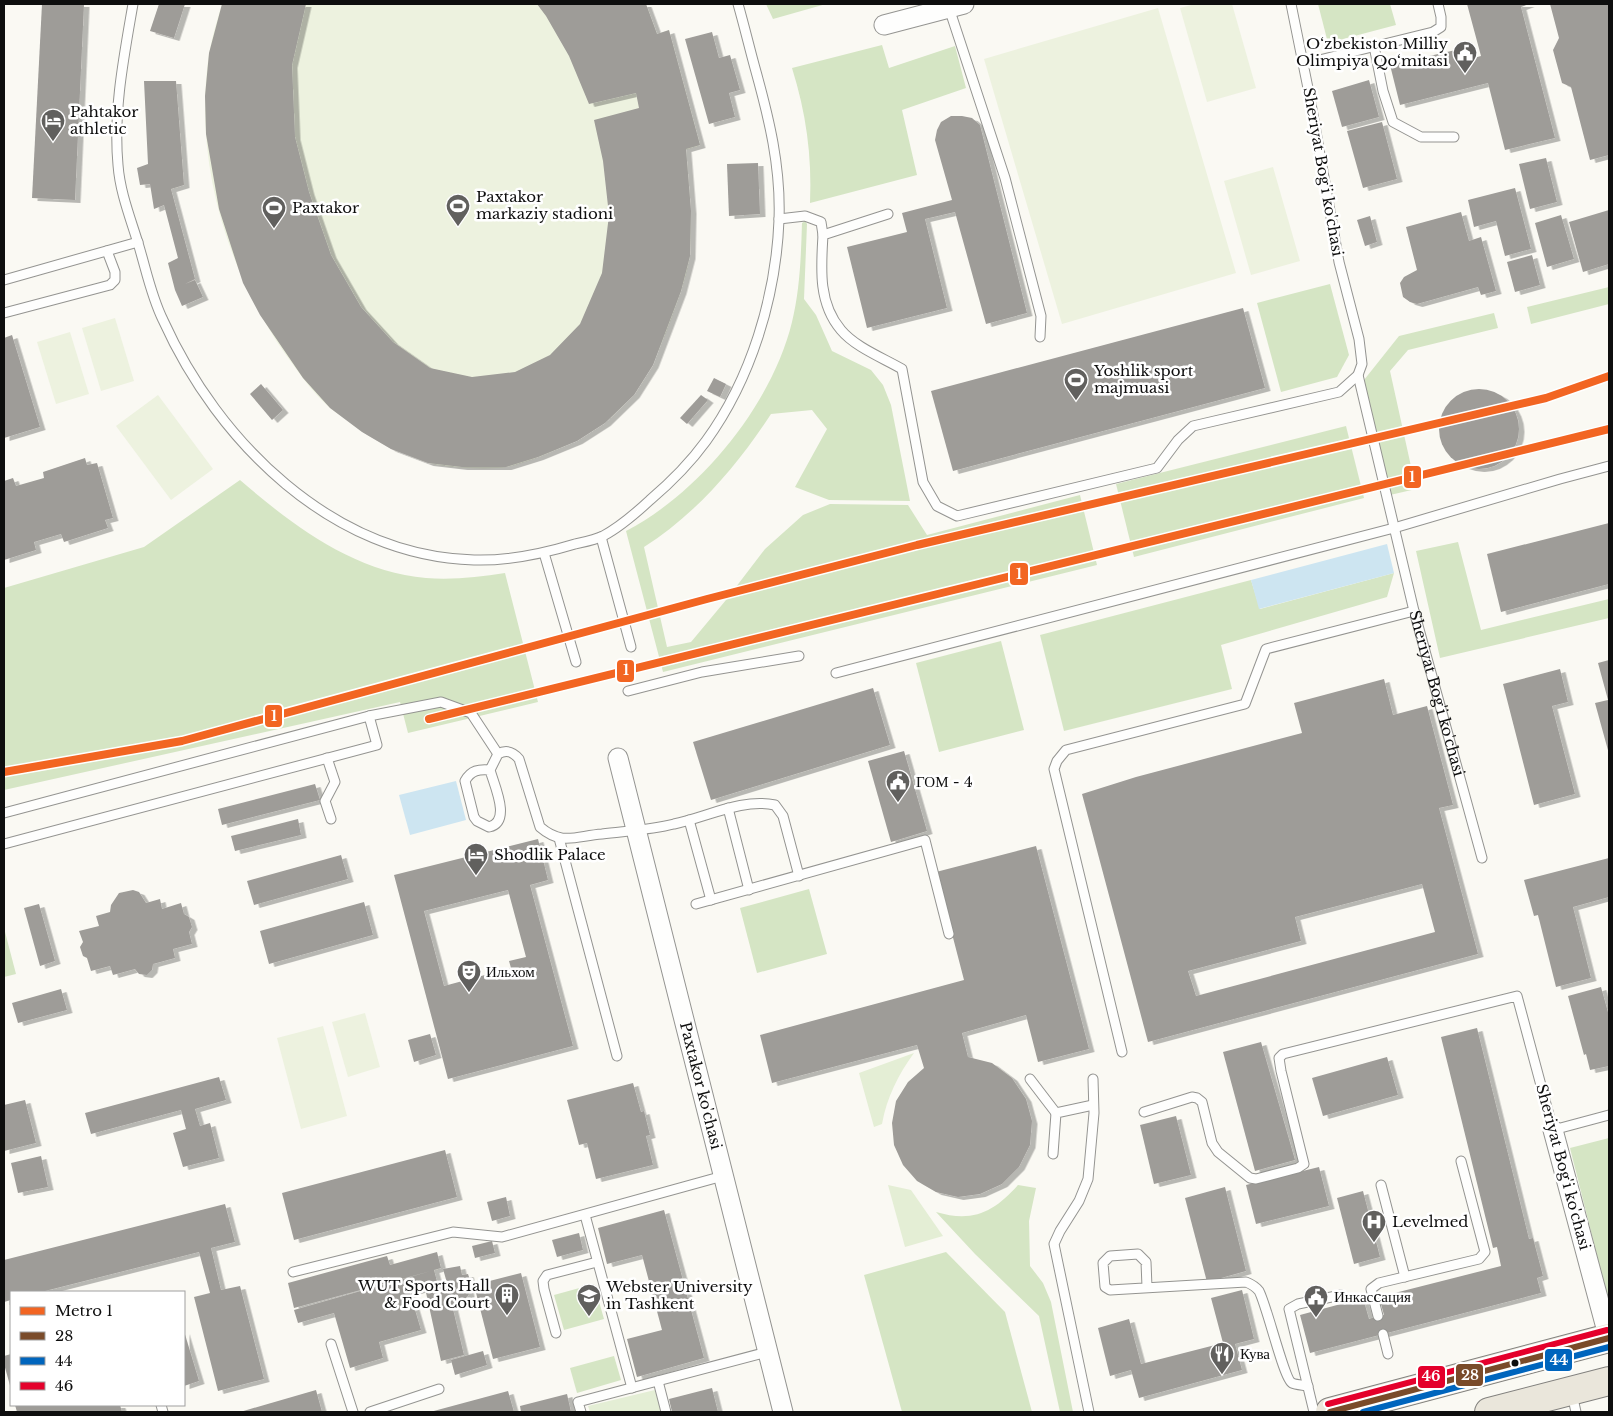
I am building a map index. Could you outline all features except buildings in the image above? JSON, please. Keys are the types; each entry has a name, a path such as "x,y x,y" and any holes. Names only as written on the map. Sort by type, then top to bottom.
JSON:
{"main road":[{"path":"1330,1412 1609,1338"},
{"path":"1565,1350 1574,1351 1580,1358 1586,1380 1574,1398"},
{"path":"1489,1412 1574,1398 1609,1381"}],"street":[{"path":"884,26 957,6"},
{"name":"Paxtakor ko'chasi","path":"618,758 782,1412"},
{"name":"Sheriyat Bog'i ko'chasi","path":"1553,1130 1609,1338"}],"lane":[{"path":"133,4 123,66 116,130 118,167 126,207 160,316 192,376 231,431 282,483 310,503 372,537 404,549 438,556 473,560 510,558 544,553 601,537 638,511 679,473 704,444 729,405 749,359 764,312 774,267 779,219 777,170 770,124 738,4"},
{"name":"Sheriyat Bog'i ko'chasi","path":"1291,4 1339,262 1359,339 1362,364 1358,375 1414,611 1482,858"},
{"path":"1303,64 1433,32 1441,28 1438,4"},
{"path":"957,6 1041,316 1040,338"},
{"path":"1374,46 1383,91 1393,122 1421,137 1454,138"},
{"path":"823,235 888,214"},
{"path":"779,219 805,216 821,222 823,235 821,267 827,308 841,331 862,347 902,369 923,482 937,506 957,516 1157,468 1178,440 1193,426 1339,392 1358,375"},
{"path":"4,280 138,242"},
{"path":"4,314 110,285 115,280 115,272 107,251"},
{"path":"836,673 1394,528 1551,481 1609,466"},
{"path":"601,537 631,647"},
{"path":"544,553 576,662"},
{"path":"1122,1052 1054,769 1056,760 1066,750 1245,704 1266,648 1414,611"},
{"path":"628,691 702,672 799,656"},
{"path":"4,813 369,716 442,702 471,713 498,754"},
{"path":"4,844 377,745 369,716"},
{"path":"490,770 475,770 468,776 465,785 474,817 477,821 489,827 496,824 502,814 490,770 498,754 507,750 519,759 540,827 548,834 569,840 600,834 636,831 688,820 728,808 762,802 775,805 783,816 799,876"},
{"path":"327,758 335,782 325,801 331,819"},
{"path":"728,808 749,890"},
{"path":"688,820 711,900"},
{"path":"559,838 617,1056"},
{"path":"696,904 925,840 949,934"},
{"name":"Sheriyat Bog'i ko'chasi","path":"1144,1112 1192,1097 1197,1098 1202,1102 1212,1143 1218,1152 1250,1178 1256,1179 1298,1168 1304,1164 1281,1071 1279,1058 1283,1054 1517,996 1553,1130"},
{"path":"1030,1079 1056,1113 1053,1154"},
{"path":"1089,1412 1054,1244 1079,1201 1088,1179 1093,1079"},
{"path":"1056,1113 1093,1105"},
{"path":"1553,1130 1609,1115"},
{"path":"1378,1316 1372,1289 1379,1283 1479,1259 1485,1252 1461,1162"},
{"path":"293,1272 453,1232 502,1237 723,1176"},
{"path":"1381,1185 1405,1277"},
{"path":"585,1215 632,1388"},
{"path":"1147,1287 1146,1262 1138,1254 1110,1256 1102,1263 1105,1287 1107,1289 1147,1287 1246,1282 1252,1285 1258,1289 1263,1301 1284,1370 1289,1380 1292,1383 1308,1386"},
{"path":"556,1333 543,1281 547,1275 597,1262"},
{"path":"1314,1412 1289,1309 1298,1304 1341,1295"},
{"path":"1383,1334 1388,1354"},
{"path":"331,1344 353,1412"},
{"path":"581,1412 578,1402 768,1352"},
{"path":"658,1381 666,1412"},
{"path":"370,1412 439,1389"}],"green space":[{"name":"Paxtakor markaziy stadioni","path":"222,4 646,4 657,34 669,30 700,145 686,150 691,240 689,261 683,284 653,362 630,398 615,414 576,440 535,459 507,467 467,468 436,465 418,458 340,415 317,395 286,355 246,287 231,250 219,212 211,173 206,133 205,93 209,54"},
{"path":"766,4 826,4 773,19"},
{"path":"1195,4 1232,4 1256,88 1207,102 1180,8"},
{"path":"1318,4 1390,4 1396,25 1328,43"},
{"path":"1158,8 1236,273 1062,324 984,59"},
{"path":"882,45 889,68 955,46 966,88 902,110 917,175 810,203 810,168 807,134 792,68"},
{"path":"1273,167 1300,261 1251,275 1224,181"},
{"path":"805,221 807,224 804,299 816,315 832,351 871,370 883,385 891,405 910,501 829,500 795,487 827,429 812,410 771,414 744,452 714,488 681,520 644,547 667,647 691,642 765,549 803,515 830,504 908,505 927,535 1080,495 1097,565 663,672 626,531 654,514 681,493 706,469 730,443 768,384 782,353 795,310 801,260 802,223"},
{"path":"1330,284 1349,355 1337,377 1281,392 1257,303"},
{"path":"1609,287 1609,304 1531,324 1527,307"},
{"path":"1494,313 1498,328 1408,350 1390,371 1416,489 1390,495 1364,380 1399,336"},
{"path":"115,318 134,381 101,391 82,328"},
{"path":"70,332 89,394 56,404 37,342"},
{"path":"158,395 213,469 171,500 116,426"},
{"path":"1346,426 1364,498 1134,557 1116,484"},
{"path":"240,480 281,513 326,544 374,566 399,574 436,579 466,578 505,573 538,702 408,733 400,702 4,790 4,588 144,547"},
{"path":"1458,542 1481,630 1609,599 1609,618 1440,658 1416,551"},
{"path":"1394,573 1387,597 1221,645 1232,689 1064,731 1040,635 1251,580 1260,609"},
{"path":"1001,641 1024,730 939,752 916,663"},
{"path":"809,889 827,954 757,973 740,908"},
{"path":"4,928 16,974 4,977"},
{"path":"365,1013 380,1067 348,1077 332,1022"},
{"path":"323,1026 347,1116 301,1129 277,1038"},
{"path":"914,1053 894,1087 882,1124 874,1127 859,1073"},
{"path":"1609,1138 1609,1303 1570,1148"},
{"path":"888,1185 911,1190 943,1236 905,1247"},
{"path":"1018,1185 1036,1188 1029,1221 1030,1266 1043,1283 1051,1302 1073,1412 1060,1412 1039,1316 975,1254 936,1212 961,1216 982,1213 1000,1202"},
{"path":"946,1252 1005,1312 1032,1412 902,1412 864,1275"},
{"path":"594,1284 604,1319 564,1330 554,1295"},
{"path":"614,1356 621,1380 577,1393 570,1368"},
{"path":"655,1390 661,1412 590,1412 588,1406"}],"water":[{"path":"1387,544 1394,573 1259,609 1251,580"},
{"path":"456,781 466,820 410,835 399,795"}],"metro line":[{"name":"1","path":"4,772 182,741 707,599 917,545 1546,398 1609,376"},
{"name":"1","path":"429,719 1609,429"}],"transit line":[{"name":"46","path":"1328,1404 1607,1330"},
{"name":"28","path":"1330,1412 1609,1338"},
{"name":"44","path":"1363,1412 1609,1347"}],"place":[{"name":"O‘zbekiston Milliy Olimpiya Qo‘mitasi","path":"1465,74"},
{"name":"Pahtakor athletic","path":"53,142"},
{"name":"Paxtakor markaziy stadioni","path":"458,227"},
{"name":"Paxtakor","path":"274,229"},
{"name":"Yoshlik sport majmuasi","path":"1076,401"},
{"name":"ГОМ - 4","path":"898,803"},
{"name":"Shodlik Palace","path":"476,876"},
{"name":"Ильхом","path":"469,993"},
{"name":"Levelmed","path":"1374,1243"},
{"name":"WUT Sports Hall & Food Court","path":"507,1316"},
{"name":"Webster University in Tashkent","path":"589,1317"},
{"name":"Инкасcация","path":"1316,1318"},
{"name":"Кува","path":"1222,1375"}]}
